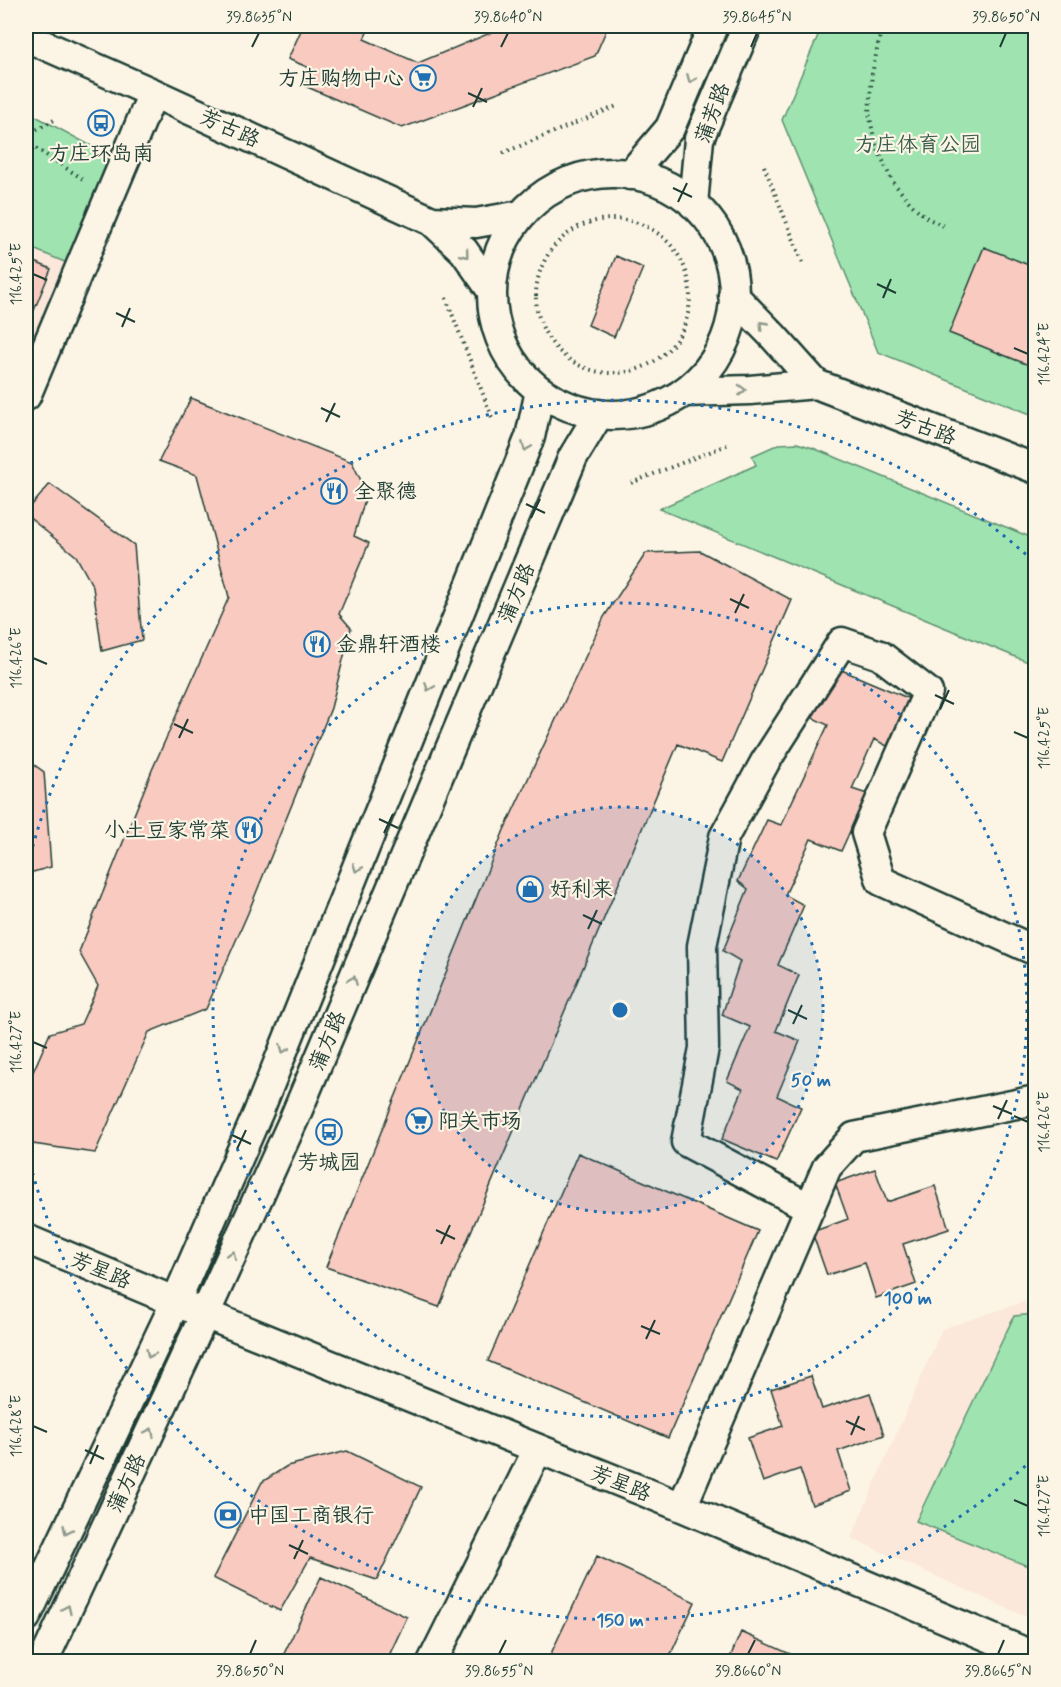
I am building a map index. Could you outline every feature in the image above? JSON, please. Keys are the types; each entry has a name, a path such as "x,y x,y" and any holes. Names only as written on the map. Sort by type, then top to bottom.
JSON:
{"street":[{"name":"蒲芳路","path":"630,174 670,128 713,26"},
{"name":"蒲芳路","path":"693,204 699,139 747,26"},
{"name":"芳古路","path":"26,37 432,221"},
{"path":"26,396 153,93"},
{"path":"600,174 630,174 663,184 693,204 710,222 721,241 731,272 733,295 730,320 723,342 710,365 684,392 647,410 628,414 598,414 568,406 540,391 519,371 504,347 495,319 492,291 496,264 510,230 521,215 544,195 570,181 600,174"},
{"path":"432,221 476,223 521,215"},
{"path":"432,221 464,251 492,291"},
{"path":"733,295 816,384"},
{"path":"684,392 750,390 816,384"},
{"name":"芳古路","path":"816,384 1035,470"},
{"name":"蒲方路","path":"26,1617 176,1301 258,1113 530,437 540,391"},
{"name":"蒲方路","path":"43,1662 294,1119 573,457 598,414"},
{"path":"810,1208 686,1142 704,1048 702,946 724,837 765,762 842,642 880,655 928,692 866,833 881,881 1035,951"},
{"path":"682,1507 827,1167 854,1137 1035,1100"},
{"name":"芳星路","path":"26,1239 682,1507 1035,1657"},
{"path":"432,1662 538,1449"}],"path":[{"path":"882,26 872,74 869,113 875,143 892,181 911,204 927,218 946,227"},
{"path":"503,153 617,106"},
{"path":"26,135 56,119"},
{"path":"26,142 93,185"},
{"path":"764,166 803,263"},
{"path":"610,218 632,220 652,229 670,243 688,277 690,293 689,309 684,324 666,351 639,368 620,372 600,372 581,366 564,355 550,341 541,323 536,299 539,274 549,252 566,234 588,222 610,218"},
{"path":"446,298 493,420"},
{"path":"631,483 727,445"}],"shaded area":[{"path":"26,246 67,263 26,359"},
{"path":"1035,1298 1035,1621 851,1538 942,1329"}],"green space":[{"name":"方庄体育公园","path":"822,26 1035,26 1035,416 878,352 782,120"},
{"path":"26,111 112,157 67,263 26,246"},
{"path":"797,443 1035,539 1035,665 659,509 756,465 752,456 779,444"},
{"path":"1035,1314 1035,1569 916,1521 1014,1316"}],"building":[{"name":"方庄购物中心","path":"303,26 370,26 364,39 418,63 507,26 608,26 595,56 402,128 305,86 312,69 288,59"},
{"path":"984,247 1036,268 1036,368 949,333"},
{"path":"616,256 643,268 614,337 588,325"},
{"path":"26,258 51,269 26,330"},
{"path":"191,398 352,462 367,493 354,536 369,543 339,614 351,628 331,708 248,913 206,1009 149,1032 95,1153 26,1143 26,1088 50,1033 81,1024 98,986 79,952 152,770 229,597 197,475 159,461"},
{"path":"50,484 134,545 142,640 102,651 93,587 76,556 26,515 26,512"},
{"path":"700,551 792,600 722,762 678,744 439,1307 326,1267 504,830 604,617 646,553"},
{"path":"839,669 910,699 887,746 874,739 852,789 867,794 841,851 811,839 785,895 804,905 778,965 799,975 776,1031 800,1041 777,1096 801,1107 776,1162 722,1139 743,1089 727,1081 750,1027 722,1015 740,961 723,951 748,889 738,881 767,820 781,825 828,725 811,717"},
{"path":"26,759 44,772 51,867 26,874"},
{"path":"578,1153 758,1231 668,1438 488,1361"},
{"path":"875,1169 887,1202 935,1186 949,1229 903,1244 916,1284 876,1298 865,1263 827,1275 812,1232 848,1219 835,1183"},
{"path":"811,1376 822,1409 870,1393 884,1435 838,1451 851,1491 812,1505 800,1469 763,1482 748,1438 783,1426 771,1389"},
{"path":"347,1451 421,1487 377,1580 310,1558 280,1611 213,1578 262,1482 287,1466"},
{"path":"597,1556 695,1602 667,1662 547,1662"},
{"path":"321,1577 407,1617 386,1662 280,1662"},
{"path":"741,1632 808,1662 728,1662"}],"place":[{"name":"方庄购物中心","path":"423,78"},
{"name":"方庄环岛南","path":"101,123"},
{"name":"全聚德","path":"334,491"},
{"name":"金鼎轩酒楼","path":"317,644"},
{"name":"小土豆家常菜","path":"249,830"},
{"name":"好利来","path":"530,889"},
{"name":"阳关市场","path":"419,1121"},
{"name":"芳城园","path":"329,1132"},
{"name":"中国工商银行","path":"228,1515"}]}
